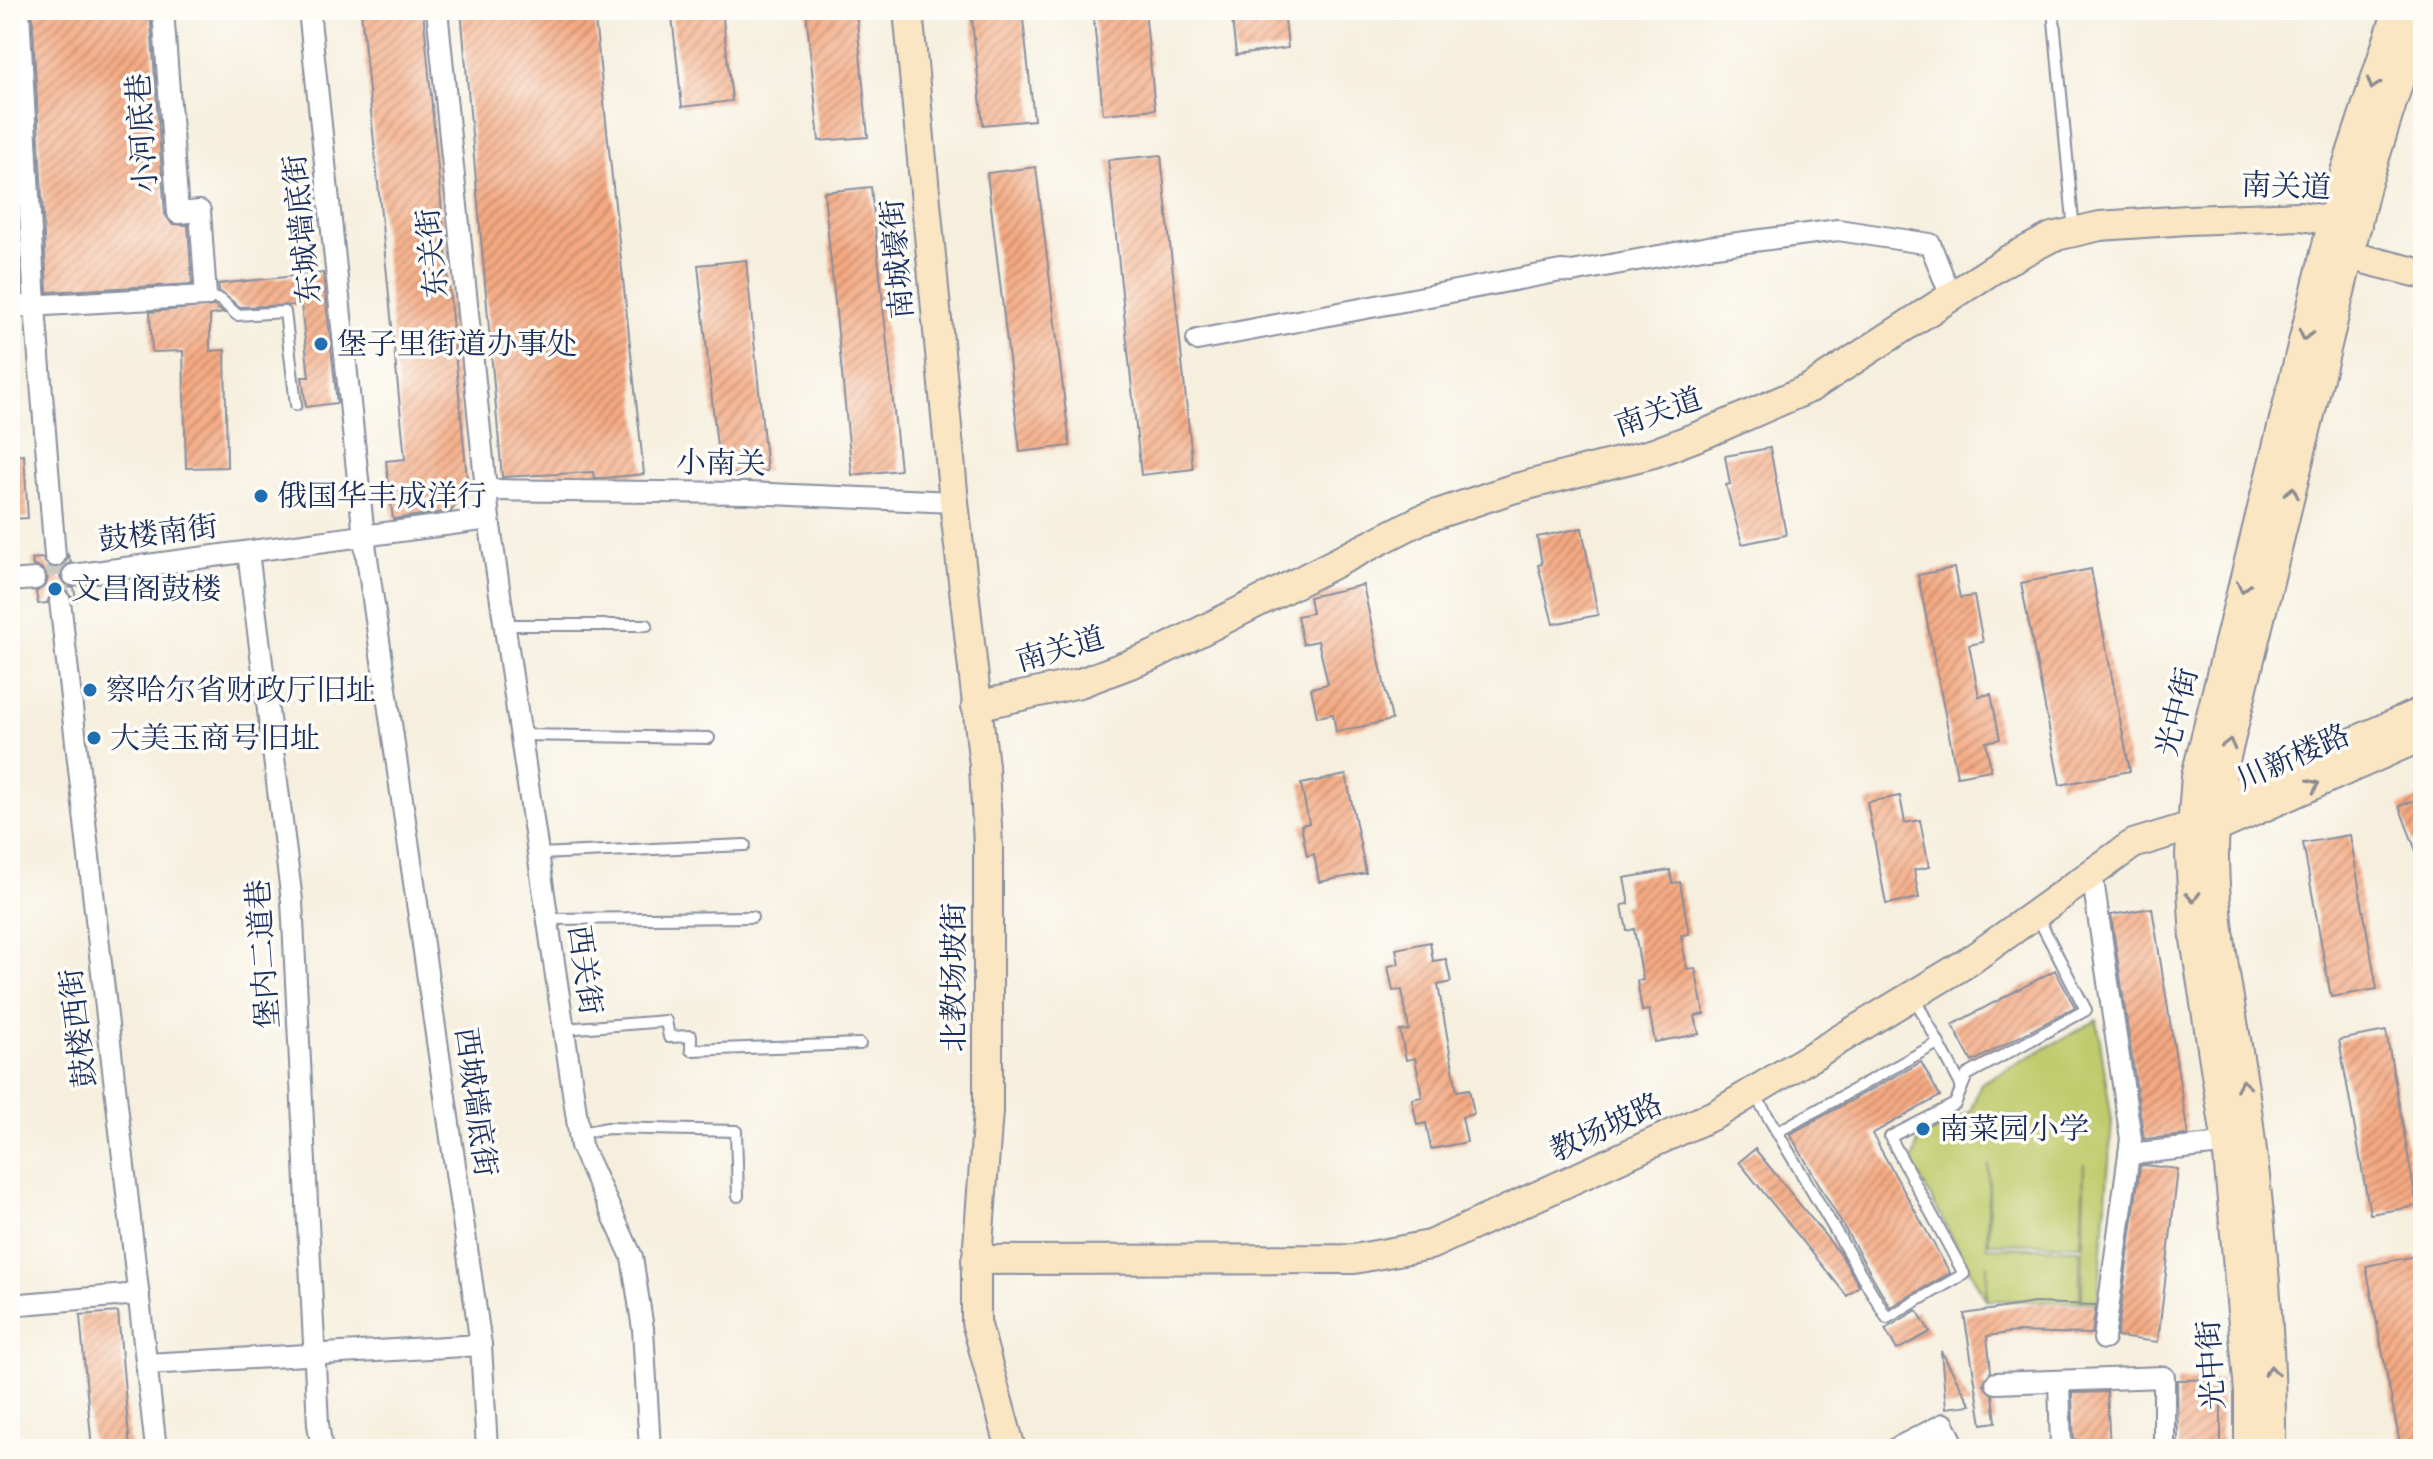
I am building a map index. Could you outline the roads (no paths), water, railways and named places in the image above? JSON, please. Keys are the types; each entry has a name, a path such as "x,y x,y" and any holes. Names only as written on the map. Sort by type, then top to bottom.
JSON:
{"street":[{"path":"19,10 16,46 55,556"},
{"name":"小河底巷","path":"163,10 178,213 200,211 206,296"},
{"name":"东城墙底街","path":"309,10 364,537"},
{"name":"东关街","path":"437,10 487,490"},
{"name":"南城壕街","path":"908,10 954,502"},
{"name":"光中街","path":"2271,1449 2270,1354 2239,1142 2195,939 2202,821 2222,773 2345,223 2345,172 2409,12"},
{"name":"南关道","path":"976,706 1080,683 1154,655 1422,519 1512,489 1654,453 1810,388 1952,299 2006,261 2052,237 2100,226 2187,220 2301,216 2345,223"},
{"path":"1197,340 1561,271 1572,272 1708,247 1838,230 1887,239 1914,239 1930,244 1952,299"},
{"path":"2338,253 2423,274"},
{"path":"10,307 206,296"},
{"name":"小南关","path":"487,490 747,493 954,502"},
{"name":"西关街","path":"487,490 581,1146 632,1257 643,1329 650,1449"},
{"name":"北教场坡街","path":"954,502 984,766 988,893 988,1111 976,1260 976,1322 1011,1449"},
{"name":"鼓楼南街","path":"73,575 489,519"},
{"name":"西城墙底街","path":"364,537 481,1345 487,1449"},
{"name":"堡内二道巷","path":"248,552 292,901 322,1449"},
{"path":"10,581 35,579"},
{"name":"鼓楼西街","path":"60,601 156,1449"},
{"name":"川新楼路","path":"2202,821 2423,711"},
{"name":"川新楼路","path":"2202,821 2423,736"},
{"name":"教场坡路","path":"976,1260 1354,1259 1430,1245 1718,1113 1968,962 2133,844 2202,821"},
{"path":"2092,873 2131,1139 2104,1339"},
{"path":"2129,1154 2239,1142"},
{"name":"光中街","path":"2239,1142 2249,1449"},
{"path":"10,1305 139,1294"},
{"path":"147,1364 481,1345"},
{"path":"1996,1383 2164,1377 2164,1449"},
{"path":"2059,1381 2061,1449"},
{"path":"1895,1449 1944,1424 1956,1449"}],"lane":[{"path":"2053,10 2074,232"},
{"path":"2322,10 2409,12"},
{"path":"206,296 221,300 237,315 285,312 296,405"},
{"path":"504,625 647,625"},
{"path":"520,735 709,738"},
{"path":"538,854 745,845"},
{"path":"1753,1092 1779,1131 1887,1318 1964,1274 1890,1137 1955,1104 1967,1075 2086,1010 2035,914"},
{"path":"548,919 752,917"},
{"path":"1913,995 1962,1087"},
{"path":"564,1029 666,1021 669,1037 691,1036 691,1050 860,1044"},
{"path":"1779,1131 1938,1043"},
{"path":"579,1133 608,1128 736,1131 738,1196"}],"tunnel":[{"path":"55,556 60,601"}],"place":[{"name":"堡子里街道办事处","path":"321,344"},
{"name":"俄国华丰成洋行","path":"261,496"},
{"name":"文昌阁鼓楼","path":"55,589"},
{"name":"察哈尔省财政厅旧址","path":"90,690"},
{"name":"大美玉商号旧址","path":"94,738"},
{"name":"南菜园小学","path":"1923,1129"}]}
